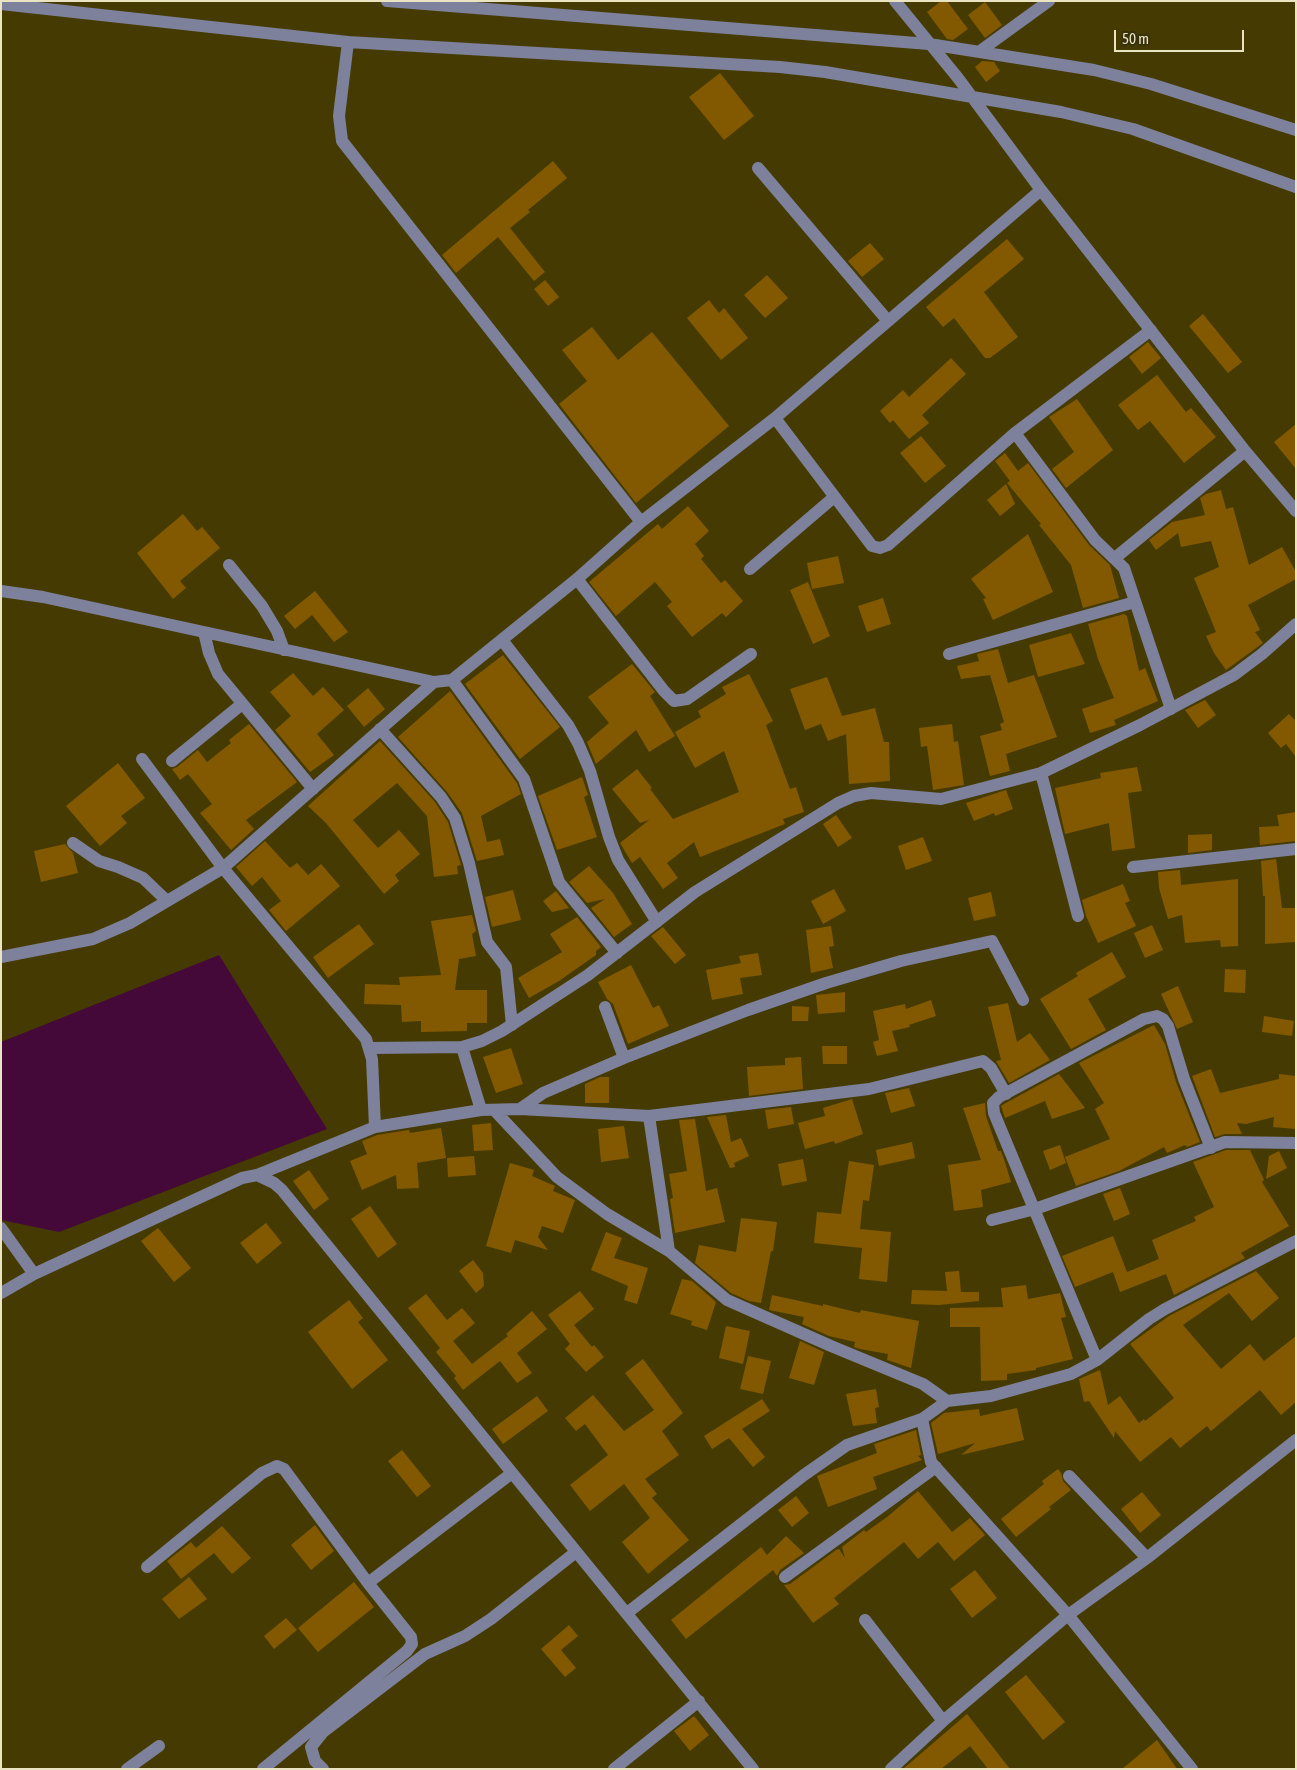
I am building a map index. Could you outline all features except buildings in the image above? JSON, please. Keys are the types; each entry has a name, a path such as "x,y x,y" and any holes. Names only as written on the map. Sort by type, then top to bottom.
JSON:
{"street":[{"path":"387,1 929,44 980,51 1094,70 1151,84 1296,130"},
{"path":"895,1 971,96 1041,190 1245,451 1296,511"},
{"path":"980,51 1049,1"},
{"path":"1,4 348,42 780,67 825,72 1062,112 1133,129 1296,187"},
{"path":"348,42 339,116 342,141 641,522"},
{"path":"758,168 888,321"},
{"path":"1,591 204,632 434,682 452,680 577,578 641,522 775,418 1041,190"},
{"path":"775,418 833,498 872,546 880,548 888,545 956,483 1015,433 1151,330"},
{"path":"1015,433 1095,540 1124,568 1171,709"},
{"path":"1115,558 1245,451"},
{"path":"750,568 833,498"},
{"path":"228,565 262,606 277,631 284,650"},
{"path":"577,578 664,691 674,701 687,699 751,654"},
{"path":"949,654 1136,602"},
{"path":"371,1048 462,1047 482,1041 512,1025 618,953 695,892 838,803 854,796 871,793 941,799 1041,773 1171,709 1234,675 1262,654 1296,624"},
{"path":"204,632 209,653 218,674 312,789"},
{"path":"502,640 568,725 578,743 590,771 609,837 618,860 657,922"},
{"path":"452,680 524,779 559,882 618,953"},
{"path":"1,958 93,939 130,923 223,868 434,682"},
{"path":"172,761 242,704"},
{"path":"380,729 442,797 455,818 469,863 486,942 506,967 512,1025"},
{"path":"142,759 223,868 358,1028 371,1048 375,1127"},
{"path":"1041,773 1078,916"},
{"path":"73,843 98,861 143,878 167,901"},
{"path":"1133,867 1296,848"},
{"path":"520,1109 543,1094 624,1058 826,983 901,961 992,941 1023,1000"},
{"path":"605,1007 624,1058"},
{"path":"1097,1360 992,1107 996,1100 1006,1094 1144,1018 1157,1016 1163,1019 1168,1026 1184,1079 1211,1148"},
{"path":"462,1047 481,1110"},
{"path":"1,1293 34,1274 242,1178 257,1176 375,1127 481,1110 520,1109 649,1116 880,1087 983,1061 991,1068 1006,1094"},
{"path":"495,1110 556,1177 607,1214 669,1251 727,1300 923,1384 947,1402"},
{"path":"649,1116 669,1251"},
{"path":"992,1220 1035,1209 1225,1142 1296,1143"},
{"path":"257,1176 274,1183 282,1190 753,1769"},
{"path":"1,1228 34,1274"},
{"path":"627,1613 804,1475 847,1445 922,1419 947,1402 991,1396 1048,1382 1071,1374 1097,1360 1149,1319 1165,1309 1296,1241"},
{"path":"922,1419 928,1454 936,1467 1068,1615 1192,1769"},
{"path":"891,1769 943,1721 1068,1615 1146,1558 1296,1440"},
{"path":"147,1567 262,1473 277,1466 284,1470 368,1583 411,1637 412,1644 407,1651 263,1769"},
{"path":"785,1577 936,1467"},
{"path":"368,1583 512,1473"},
{"path":"1069,1476 1146,1558"},
{"path":"324,1769 315,1761 311,1748 323,1732 425,1654 465,1636 491,1619 576,1552"},
{"path":"865,1620 943,1721"},
{"path":"614,1769 699,1701"},
{"path":"127,1769 159,1746"}],"shaded area":[{"path":"219,955 327,1129 59,1232 1,1220 1,1042"}]}
